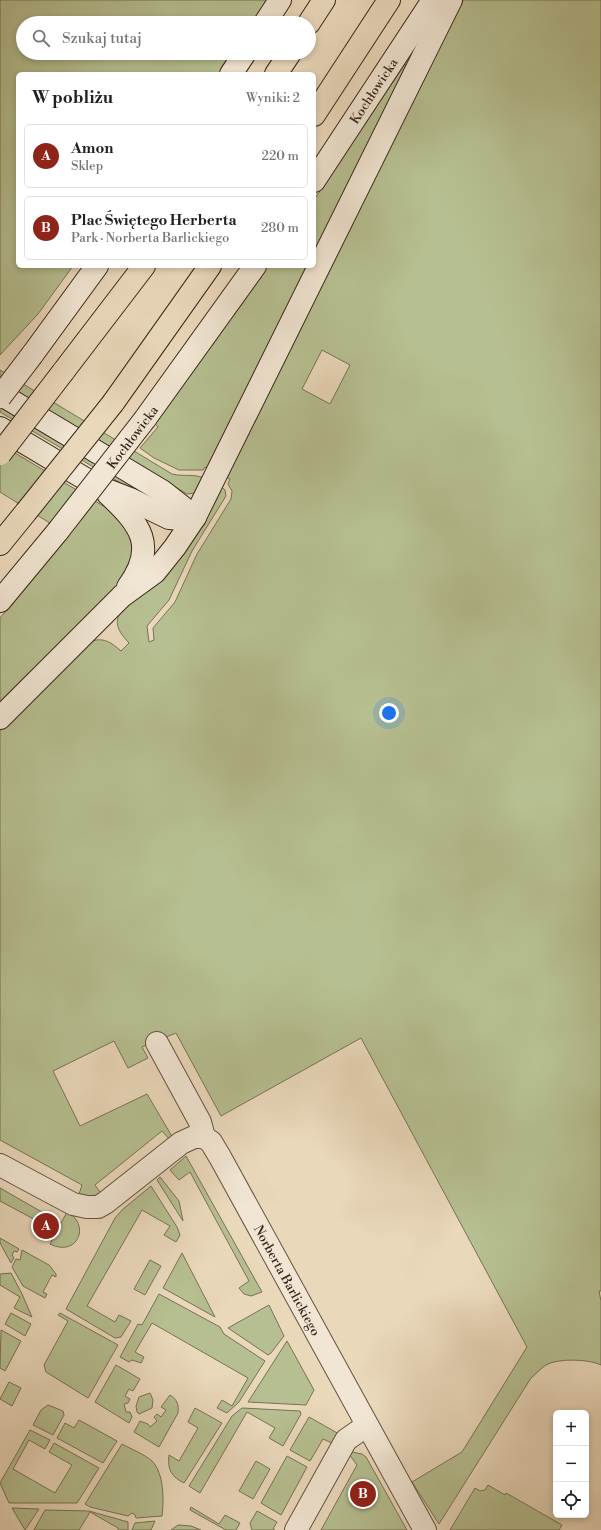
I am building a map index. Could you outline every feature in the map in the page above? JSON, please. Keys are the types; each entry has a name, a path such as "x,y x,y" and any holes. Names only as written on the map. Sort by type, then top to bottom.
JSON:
{"highway":[{"path":"314,16 324,0"},
{"path":"316,112 389,0"},
{"path":"277,72 285,60"},
{"path":"0,454 142,268"},
{"path":"0,544 113,403 209,268"}],"street":[{"path":"270,16 280,0"},
{"name":"Kochłowicka","path":"316,178 433,0"},
{"path":"122,596 155,572 175,547 195,517 451,0"},
{"path":"232,72 240,60"},
{"path":"97,268 32,355 0,395 162,491 195,517"},
{"name":"Kochłowicka","path":"0,601 58,531 145,420 254,268"},
{"path":"0,428 99,487 130,499 168,518 183,519 195,517"},
{"path":"0,718 122,596 136,577 143,560 142,535 126,511 99,487"},
{"name":"Norberta Barlickiego","path":"157,1043 200,1122 204,1137 211,1142 220,1157 366,1426 425,1530"},
{"path":"0,1164 73,1204 87,1207 98,1207 114,1197 181,1143 194,1137 204,1137"},
{"path":"296,1530 346,1440 366,1426"}],"green space":[{"path":"0,0 268,0 258,16 16,16 16,60 228,60 220,72 16,72 16,268 72,268 38,314 0,355"},
{"path":"463,0 601,0 601,1291 599,1291 601,1301 601,1365 589,1361 558,1361 546,1365 531,1378 439,1524 412,1482 462,1452 527,1347 361,1038 221,1116 176,1033 142,1047 148,1058 128,1068 114,1041 53,1071 80,1126 147,1094 173,1138 170,1140 162,1131 95,1185 100,1192 99,1195 87,1197 79,1194 82,1185 0,1140 0,731 26,703 92,641 104,640 121,651 129,643 119,629 117,621 120,613 221,486 225,490 226,496 192,551 169,600 147,626 149,642 154,640 153,628 175,602 197,554 231,499 232,491 228,484 230,479 226,477 444,34","holes":["322,350 350,365 330,404 302,389"]},
{"path":"405,64 407,68 316,253 316,197"},
{"path":"267,268 309,268 210,469 205,467 203,470 179,470 154,458 140,448 158,427 154,423"},
{"path":"0,370 172,474 198,476 205,479 196,493 187,494 0,381"},
{"path":"0,405 157,499 141,495 0,412"},
{"path":"0,444 120,516 137,546 127,577 0,704 0,618 69,535 0,492"},
{"path":"186,1156 262,1292 251,1296 244,1294 239,1288 249,1281 190,1172 179,1180 170,1170"},
{"path":"160,1177 179,1201 183,1221 157,1180"},
{"path":"151,1186 177,1227 180,1235 176,1242 164,1235 170,1226 142,1210 87,1306 115,1322 119,1315 131,1321 121,1337 115,1338 66,1309 115,1218 123,1209"},
{"path":"0,1188 61,1223 46,1215 41,1223 0,1201"},
{"path":"67,1212 74,1217 78,1224 80,1231 78,1238 68,1247 60,1247 50,1244"},
{"path":"0,1238 19,1249 17,1252 14,1251 12,1255 14,1258 11,1263 0,1243"},
{"path":"22,1250 49,1265 56,1274 56,1277 52,1275 43,1292 47,1294 45,1298 23,1286 12,1267 16,1259 20,1260"},
{"path":"182,1253 215,1317 163,1288"},
{"path":"150,1260 161,1266 145,1295 134,1289"},
{"path":"11,1273 32,1317 14,1308 20,1297 0,1285 0,1274"},
{"path":"159,1294 220,1327 224,1334 265,1361 239,1402 227,1413 217,1408 222,1400 232,1406 248,1378 152,1323 135,1352 144,1357 141,1363 132,1360 129,1362 120,1357 138,1324 142,1325"},
{"path":"269,1305 284,1336 268,1355 228,1328"},
{"path":"11,1313 31,1324 25,1336 5,1324"},
{"path":"60,1313 118,1345 88,1398 46,1372 44,1365 68,1321 58,1315"},
{"path":"1,1330 21,1341 5,1371 0,1368"},
{"path":"287,1341 314,1390 306,1405 248,1402"},
{"path":"116,1365 140,1379 133,1391 129,1389 125,1396 130,1399 128,1403 124,1404 126,1412 130,1412 132,1417 129,1423 95,1402"},
{"path":"9,1382 21,1388 12,1406 0,1399"},
{"path":"150,1393 153,1400 152,1408 139,1414 136,1406 139,1397"},
{"path":"170,1395 177,1402 178,1413 159,1447 134,1432 140,1421 148,1424 150,1427 157,1421 154,1417 157,1414 161,1417 166,1410 161,1407"},
{"path":"48,1405 63,1411 64,1415 53,1435 33,1425 41,1410"},
{"path":"195,1408 222,1423 184,1483 176,1478 171,1472 169,1455 179,1461 198,1428 188,1422"},
{"path":"242,1408 300,1411 301,1414 283,1446 269,1438 275,1428 247,1412 200,1493 189,1486 232,1416"},
{"path":"309,1417 339,1434 334,1444 323,1439 310,1461 290,1450"},
{"path":"79,1420 117,1441 103,1463 57,1438 65,1423 74,1428"},
{"path":"30,1430 50,1440 45,1449 29,1440 13,1469 55,1493 72,1465 49,1452 54,1443 99,1468 77,1503 9,1503 0,1483"},
{"path":"122,1444 145,1456 156,1466 161,1479 162,1487 162,1516 136,1518 132,1513 128,1516 90,1507 85,1504"},
{"path":"352,1452 362,1454 366,1457 407,1530 321,1530 357,1465 349,1454"},
{"path":"287,1456 307,1467 281,1515 261,1503"},
{"path":"256,1461 270,1469 253,1499 239,1491"},
{"path":"488,1485 505,1495 506,1493 562,1525 559,1530 450,1530 475,1488 480,1491 485,1490"},
{"path":"191,1507 219,1524 225,1515 240,1523 236,1530 226,1530 190,1510"},
{"path":"12,1508 39,1509 25,1530"},
{"path":"45,1510 89,1511 128,1522 128,1530 118,1530 118,1528 90,1512 79,1530 34,1530"},
{"path":"257,1511 277,1522 273,1529 275,1530 252,1530 250,1523"},
{"path":"155,1521 151,1530 132,1530 135,1523"},
{"path":"178,1525 191,1526 201,1530 171,1530"}],"place":[{"name":"Amon","path":"46,1226"},
{"name":"Plac Świętego Herberta","path":"363,1494"}]}
